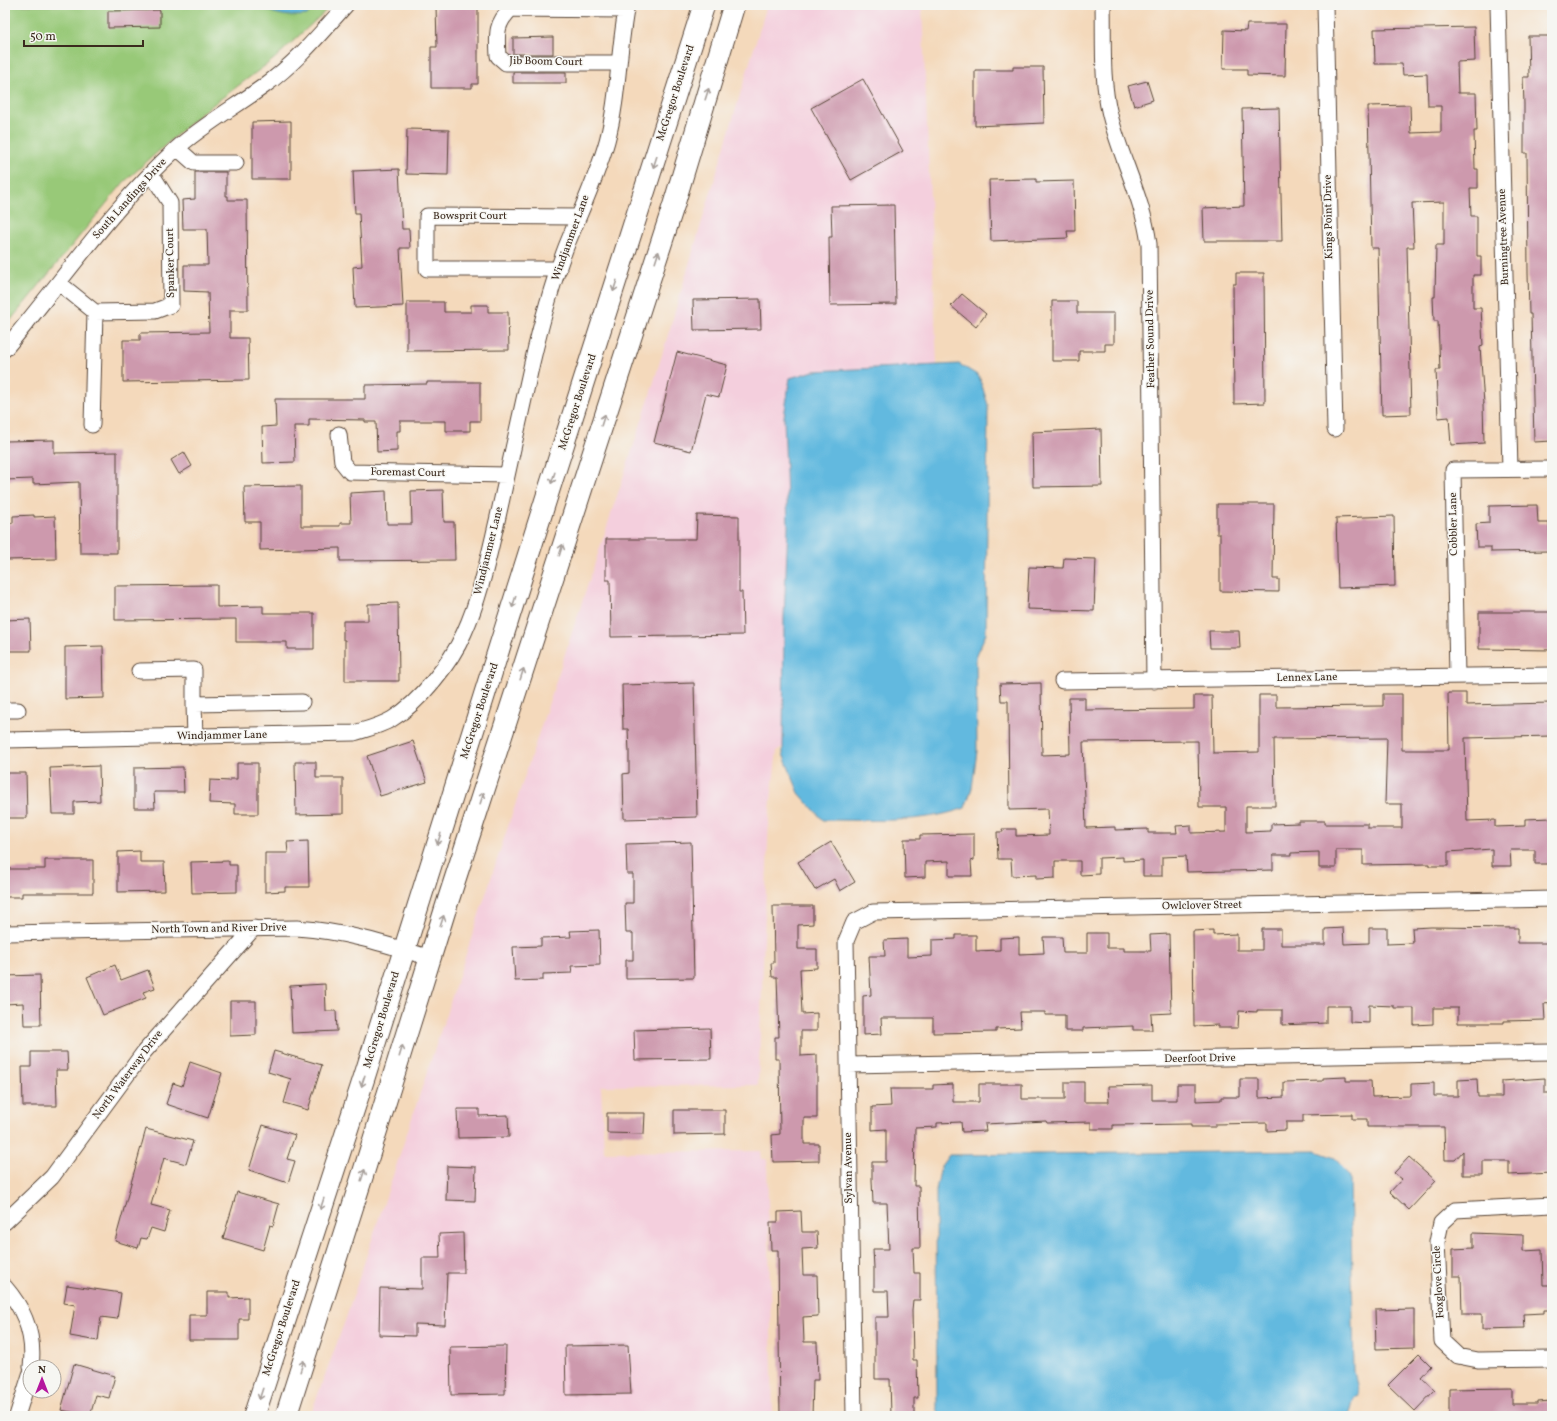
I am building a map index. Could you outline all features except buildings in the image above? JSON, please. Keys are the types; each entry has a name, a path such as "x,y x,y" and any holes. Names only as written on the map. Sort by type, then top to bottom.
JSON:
{"main road":[{"name":"McGregor Boulevard","path":"254,1416 364,1078 403,950 704,5"},
{"path":"286,1416 364,1174 430,958 674,204 734,5"}],"street":[{"name":"South Landings Drive","path":"5,349 120,208 151,173 177,148 207,125 265,85 294,62 346,5"},
{"name":"Feather Sound Drive","path":"1103,5 1106,99 1110,117 1142,205 1147,224 1149,244 1154,681"},
{"name":"Kings Point Drive","path":"1325,5 1335,429"},
{"name":"Burningtree Avenue","path":"1498,5 1510,469"},
{"name":"Jib Boom Court","path":"619,63 506,63 498,56 498,30 502,17 511,8 626,7"},
{"name":"Windjammer Lane","path":"5,740 354,733 372,728 392,719 407,708 443,668 464,634 483,579 546,308 578,216 606,144 612,123 626,7"},
{"path":"177,148 194,163 236,163"},
{"name":"Spanker Court","path":"96,312 155,311 171,305 170,203 151,173"},
{"name":"Bowsprit Court","path":"559,269 427,269 427,216 578,216"},
{"path":"59,283 96,312 92,425"},
{"name":"Foremast Court","path":"339,434 342,462 350,472 507,475"},
{"name":"Cobbler Lane","path":"1457,676 1453,470 1552,468"},
{"path":"139,671 194,670 195,737"},
{"name":"Lennex Lane","path":"1062,681 1552,675"},
{"path":"194,704 302,702"},
{"name":"Owlclover Street","path":"854,922 873,912 1552,899"},
{"name":"Sylvan Avenue","path":"854,922 846,941 854,1416"},
{"name":"North Town and River Drive","path":"5,934 254,928 318,929 354,936 430,958"},
{"name":"North Waterway Drive","path":"5,1222 52,1177 144,1052 254,928"},
{"name":"Deerfoot Drive","path":"848,1065 1552,1052"},
{"name":"Foxglove Circle","path":"1552,1205 1455,1210 1441,1223 1437,1242 1442,1341 1458,1356 1478,1360 1552,1358"},
{"path":"5,1287 16,1300 26,1318 31,1337 32,1359"},
{"path":"18,1416 23,1399"}],"shaded area":[{"path":"767,5 922,5 937,365 814,371 791,378 784,417 788,526 784,618 783,747 777,750 769,817 758,1085 601,1086 604,1152 761,1151 762,1159 767,1159 773,1416 310,1416 346,1318 646,408"}],"green space":[{"path":"5,5 332,5 274,59 199,115 124,182 5,327"}],"water":[{"path":"262,5 314,5 307,15 295,16 274,13 263,8"},
{"path":"959,364 979,376 988,405 986,633 976,657 977,751 972,788 965,808 930,817 895,820 823,820 799,793 783,754 784,618 788,526 784,417 790,378 814,371"},
{"path":"1316,1151 1335,1158 1350,1177 1354,1371 1359,1396 1354,1398 1349,1416 940,1416 937,1409 936,1190 941,1166 949,1155"}]}
